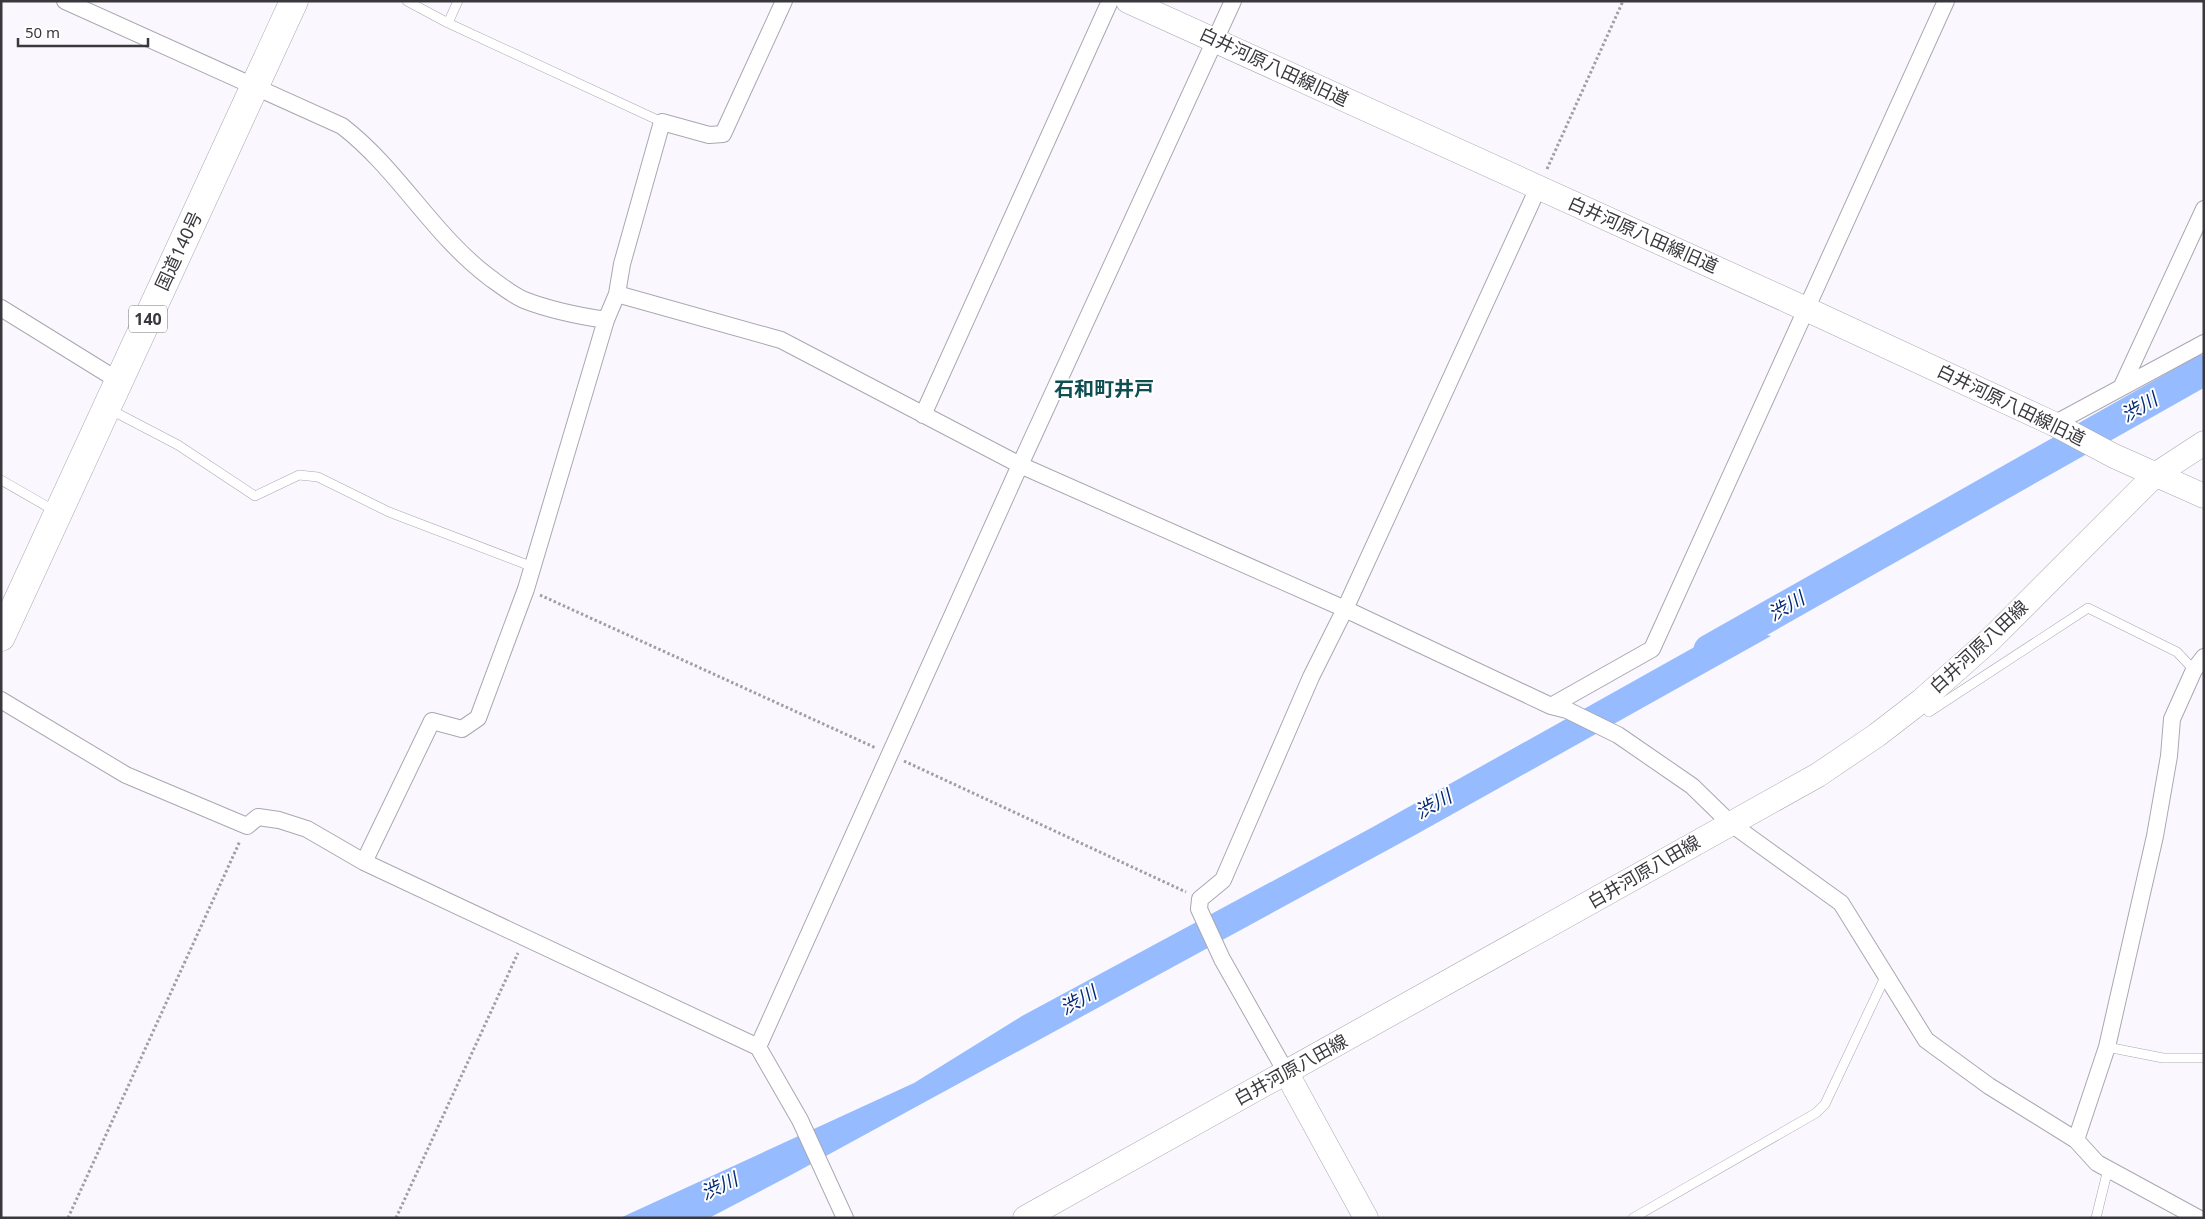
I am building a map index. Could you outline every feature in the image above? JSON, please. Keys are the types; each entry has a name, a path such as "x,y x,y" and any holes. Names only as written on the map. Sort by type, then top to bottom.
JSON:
{"highway":[{"name":"国道140号","path":"1,637 294,1"}],"main road":[{"name":"白井河原八田線旧道","path":"1128,1 1806,309 2059,427 2114,456 2204,496"},
{"name":"白井河原八田線","path":"1025,1218 1818,775 1877,735 1921,701 1991,639 2155,475 2204,443"},
{"path":"1286,1072 1366,1218"}],"street":[{"path":"65,1 330,120 356,137 447,240 480,270 506,289 524,300 582,316 606,320"},
{"path":"364,862 432,721 462,729 478,718 533,567 606,320 616,294 622,264 662,122 709,135 723,134 784,1"},
{"path":"923,414 1110,1"},
{"path":"758,1047 1020,465 1233,1"},
{"path":"1559,708 1652,649 1946,1"},
{"path":"1286,1072 1222,959 1200,904 1223,880 1311,677 1345,609 1538,188"},
{"path":"2122,386 2204,209"},
{"path":"616,294 781,340 1020,465 1345,609 1618,735 1692,786 1730,823 1841,903 1926,1040 1989,1086 2076,1140 2097,1163 2198,1218"},
{"path":"1,308 119,381"},
{"path":"2059,427 2122,386 2204,343"},
{"path":"2076,1140 2107,1048 2158,822 2169,756 2172,719 2199,663"},
{"path":"1,700 126,775 246,826 258,817 279,820 307,829 364,862 758,1047 800,1120 845,1218"}],"lane":[{"path":"407,1 662,122"},
{"path":"448,22 458,1"},
{"path":"107,408 178,445 255,496 299,476 318,477 389,512 533,567"},
{"path":"1,480 59,513"},
{"path":"1921,701 1929,712 2088,608 2199,663"},
{"path":"1633,1218 1816,1113 1825,1104 1886,975"},
{"path":"2107,1048 2163,1058 2204,1058"},
{"path":"2096,1218 2108,1169"}],"path":[{"path":"1538,188 1623,1"},
{"path":"526,589 891,754 1200,904"},
{"path":"68,1218 246,826"},
{"path":"396,1218 525,938"}],"water":[{"path":"1732,626 1771,636 1417,834 791,1175 709,1218 620,1218 914,1083 1022,1016 1371,828"}],"waterway":[{"name":"渋川","path":"1709,650 2204,370"}],"district":[{"name":"石和町井戸","path":"1104,389"}]}
